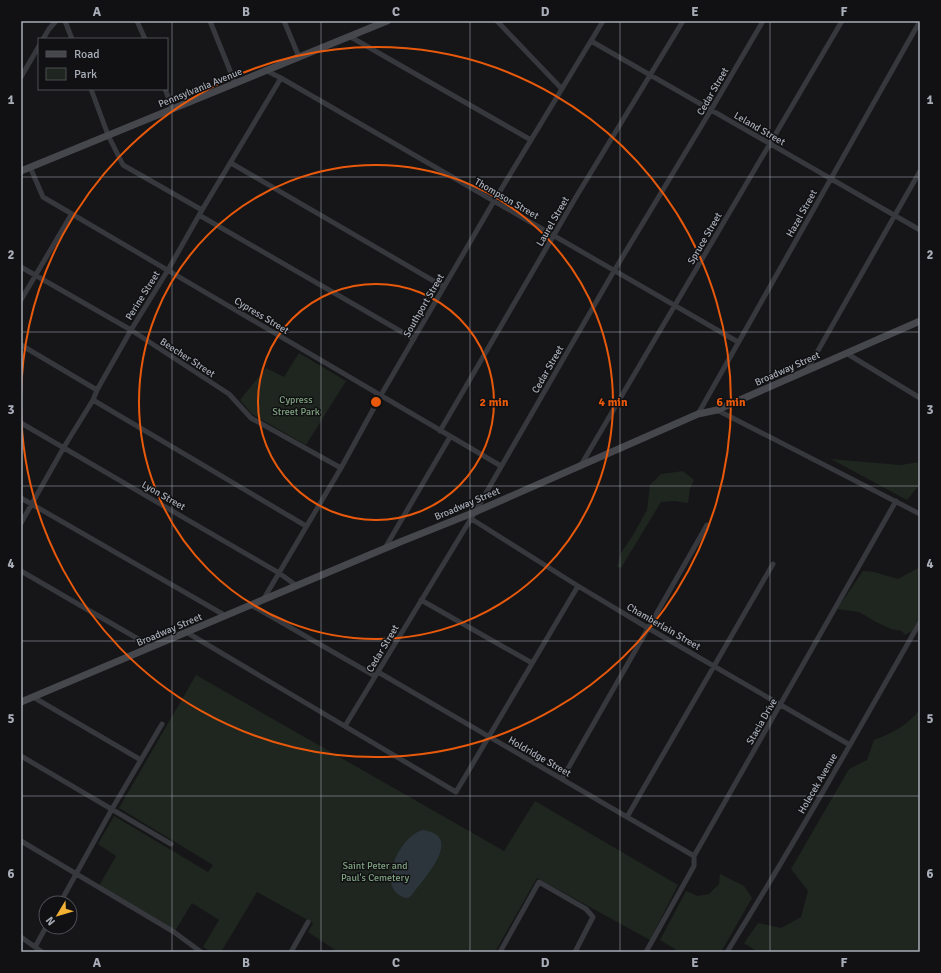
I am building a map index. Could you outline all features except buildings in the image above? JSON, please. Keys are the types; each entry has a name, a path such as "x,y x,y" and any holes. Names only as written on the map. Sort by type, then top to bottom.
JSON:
{"street":[{"path":"44,38 48,29 56,21"},
{"path":"65,21 72,38"},
{"path":"137,21 144,38"},
{"path":"210,21 235,83"},
{"path":"284,21 299,57"},
{"name":"Pennsylvania Avenue","path":"21,171 387,21"},
{"path":"497,21 562,89"},
{"name":"Southport Street","path":"262,601 341,468 381,395 494,201 603,21"},
{"name":"Laurel Street","path":"440,431 682,21"},
{"name":"Cedar Street","path":"345,726 475,512 500,466 614,271 763,21"},
{"name":"Spruce Street","path":"581,465 842,21"},
{"name":"Hazel Street","path":"698,414 920,21"},
{"path":"349,36 532,140"},
{"name":"Leland Street","path":"591,42 920,230"},
{"path":"21,77 38,48"},
{"name":"Thompson Street","path":"266,70 738,342"},
{"name":"Perine Street","path":"21,523 64,447 93,400 97,390 131,330 281,78"},
{"path":"91,90 108,135 123,164 200,213 414,340"},
{"path":"165,90 173,109"},
{"path":"231,163 444,287"},
{"name":"Cypress Street","path":"30,167 43,197 71,215 168,270 500,466"},
{"path":"807,370 920,171"},
{"path":"21,300 71,215"},
{"name":"Beecher Street","path":"21,267 131,330 229,394 251,418 341,468"},
{"name":"Broadway Street","path":"21,702 385,548 475,512 698,414 717,410 920,321"},
{"path":"21,345 97,390"},
{"path":"846,353 920,398"},
{"path":"93,400 306,526"},
{"path":"717,410 920,514"},
{"name":"Lyon Street","path":"21,423 279,573 297,586"},
{"path":"385,548 450,437"},
{"path":"21,498 226,616"},
{"name":"Stacia Drive","path":"646,952 694,866 694,856 896,501"},
{"name":"Chamberlain Street","path":"470,518 648,628 850,745"},
{"path":"562,779 707,525"},
{"path":"627,817 773,564"},
{"path":"21,572 152,647"},
{"path":"186,632 456,792 578,586"},
{"path":"421,600 532,663"},
{"name":"Holdridge Street","path":"251,605 488,737 694,856"},
{"name":"Holecek Avenue","path":"727,952 759,901 920,622"},
{"path":"33,697 141,760"},
{"path":"64,895 112,809 162,724"},
{"path":"21,756 170,844"},
{"path":"21,841 174,932 201,952"},
{"path":"500,952 540,882 586,909 593,916 575,952"},
{"path":"291,952 308,922"},
{"path":"35,947 42,935"},
{"path":"21,937 42,952"}],"green space":[{"name":"Cypress Street Park","path":"299,353 346,381 306,445 252,414 240,400 266,368 284,377"},
{"path":"831,459 900,465 920,462 920,484 907,500"},
{"path":"683,471 694,480 690,489 688,503 675,501 661,502 621,568 617,567 621,553 647,510 650,485 661,474"},
{"path":"920,567 920,616 912,631 905,635 902,631 891,629 859,612 837,609 863,571 874,572 898,579"},
{"name":"Saint Peter and Paul's Cemetery","path":"196,675 504,851 535,801 678,885 650,940 537,878 495,952 338,952 308,932 313,923 257,892 221,952 212,952 203,947 219,920 192,903 175,931 99,886 116,856 98,844 114,816 208,872 213,865 119,808"},
{"path":"920,709 920,952 758,952 744,943 758,923 781,928 801,917 808,891 791,869 849,769 867,760 874,740 900,728"},
{"path":"720,874 744,886 752,898 721,952 678,952 660,940 686,891 698,896 709,894 719,884"}],"shaded area":[{"path":"423,830 435,834 441,840 441,849 432,869 408,898 398,894 392,886 391,876 393,864 398,852 406,842 414,834"}]}
